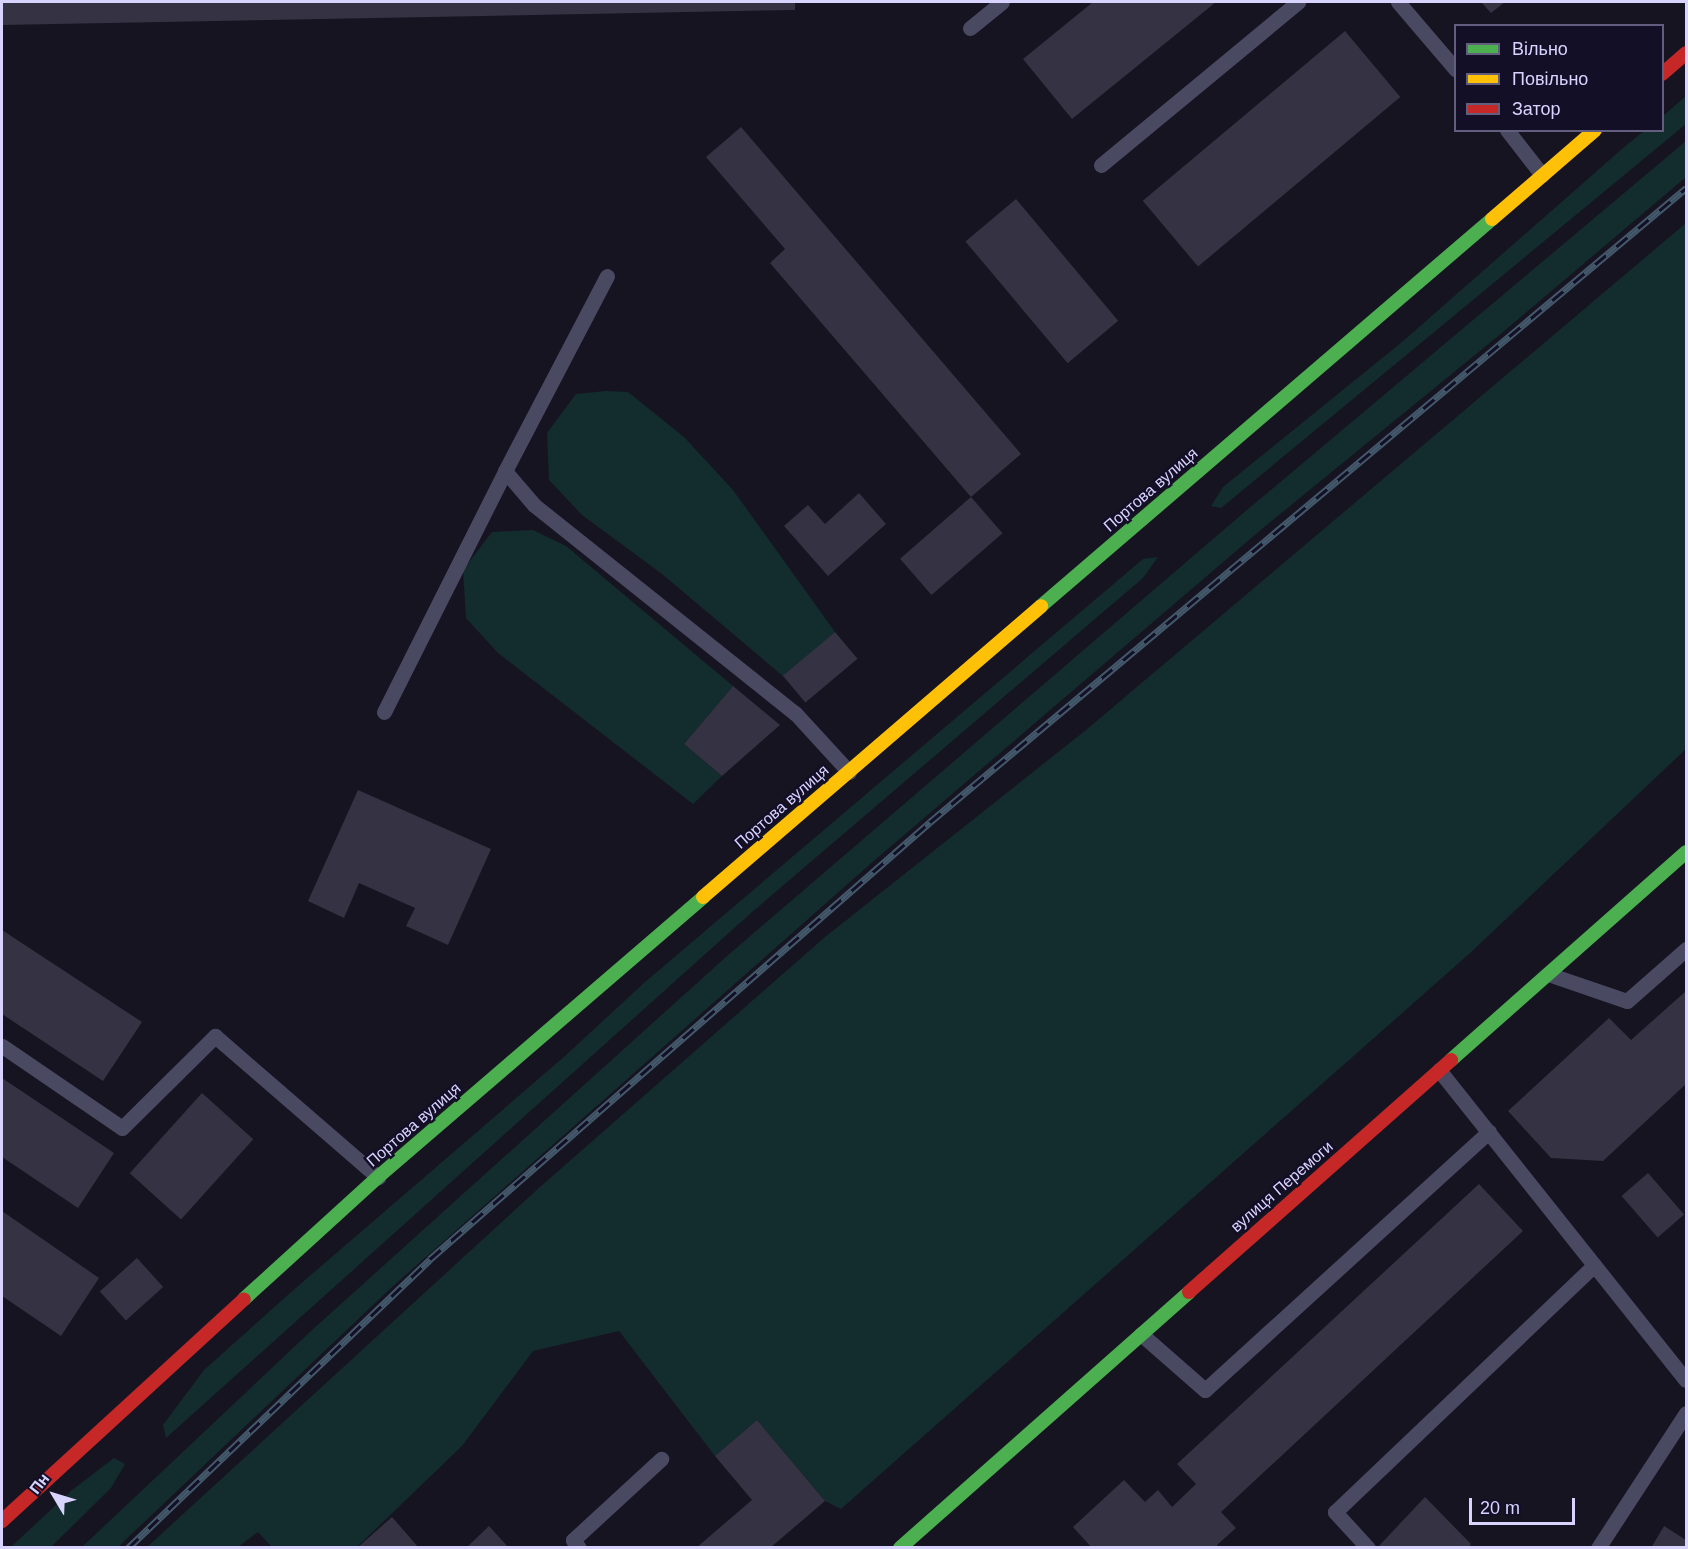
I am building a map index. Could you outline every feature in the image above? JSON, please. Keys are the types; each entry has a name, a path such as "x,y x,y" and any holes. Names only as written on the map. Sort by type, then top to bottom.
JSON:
{"main road":[{"path":"1664,72 1686,53"},
{"name":"Портова вулиця","path":"2,1521 378,1177 1593,132"},
{"name":"вулиця Перемоги","path":"904,1545 1686,852"}],"lane":[{"path":"970,28 1002,2"},
{"path":"1101,165 1298,2"},
{"path":"1398,2 1454,69"},
{"path":"1509,132 1542,175"},
{"path":"384,712 505,471 607,276"},
{"path":"505,471 534,505 795,713 849,772"},
{"path":"1548,974 1627,1001 1686,949"},
{"path":"2,1046 122,1128 215,1036 378,1177"},
{"path":"1439,1070 1686,1380"},
{"path":"1141,1334 1205,1390 1489,1132"},
{"path":"1368,1548 1335,1512 1594,1265"},
{"path":"1598,1548 1686,1413"},
{"path":"579,1548 573,1540 661,1459"}],"green space":[{"path":"1686,96 1686,124 1221,508 1211,506 1223,487 1402,342 1623,148 1643,132 1664,132 1664,115"},
{"path":"1686,141 1686,177 1497,337 1263,528 868,866 392,1287 118,1547 82,1547 311,1331 727,956 1241,515"},
{"path":"1686,223 1686,749 1469,954 841,1509 825,1501 757,1420 715,1456 619,1331 533,1351 462,1446 357,1547 272,1547 258,1532 238,1547 146,1548 540,1187 825,937 1086,730"},
{"path":"606,391 628,392 684,437 733,490 835,632 784,677 662,574 582,515 549,480 547,433 576,394"},
{"path":"533,530 566,546 733,686 684,744 722,776 693,804 498,653 466,618 463,570 492,532"},
{"path":"1158,557 1143,578 751,913 166,1438 163,1425 204,1370 290,1293 565,1056 645,982 1143,559"},
{"path":"114,1458 125,1464 111,1488 51,1547 11,1547 72,1490"}],"building":[{"path":"2,2 795,2 795,10 2,25"},
{"path":"1093,2 1216,2 1072,119 1023,59"},
{"path":"1481,2 1505,2 1491,13"},
{"path":"1345,31 1400,97 1198,267 1143,201"},
{"path":"741,127 1021,454 971,497 770,263 785,249 706,157"},
{"path":"1016,199 1118,321 1068,363 965,241"},
{"path":"859,493 886,524 828,576 784,526 808,505 825,524"},
{"path":"971,497 1002,533 932,595 900,559"},
{"path":"835,632 857,659 805,703 783,676"},
{"path":"733,686 780,725 722,776 684,744"},
{"path":"358,790 491,849 448,945 406,926 415,908 359,883 344,918 308,901"},
{"path":"2,930 142,1022 103,1081 2,1014"},
{"path":"1686,991 1686,1084 1603,1161 1551,1158 1508,1111 1609,1018 1631,1040"},
{"path":"2,1078 114,1153 78,1208 2,1157"},
{"path":"202,1093 253,1139 181,1219 130,1173"},
{"path":"1648,1173 1684,1215 1658,1237 1622,1196"},
{"path":"1479,1184 1523,1231 1221,1512 1236,1528 1217,1545 1219,1548 1092,1548 1073,1527 1124,1480 1145,1502 1158,1490 1172,1507 1196,1484 1177,1464"},
{"path":"2,1211 99,1278 61,1336 2,1296"},
{"path":"137,1258 163,1287 126,1320 100,1291"},
{"path":"757,1420 825,1501 770,1548 696,1548 752,1500 715,1456"},
{"path":"1425,1497 1471,1544 1468,1548 1377,1548"},
{"path":"392,1517 419,1548 357,1548"},
{"path":"489,1526 509,1548 466,1548"},
{"path":"1664,1526 1686,1540 1686,1548 1651,1548"}],"railway":[{"path":"128,1548 430,1259 930,822 1686,188"}],"traffic: fast":[{"path":"1041,606 1492,219"},
{"path":"1451,1060 1686,852"},
{"path":"244,1299 378,1177 703,897"},
{"path":"900,1548 1189,1292"}],"traffic: slow":[{"path":"1492,219 1593,132"},
{"path":"703,897 1041,606"}],"traffic: jam":[{"path":"1664,72 1686,53"},
{"path":"1189,1292 1451,1060"},
{"path":"2,1521 244,1299"}]}
